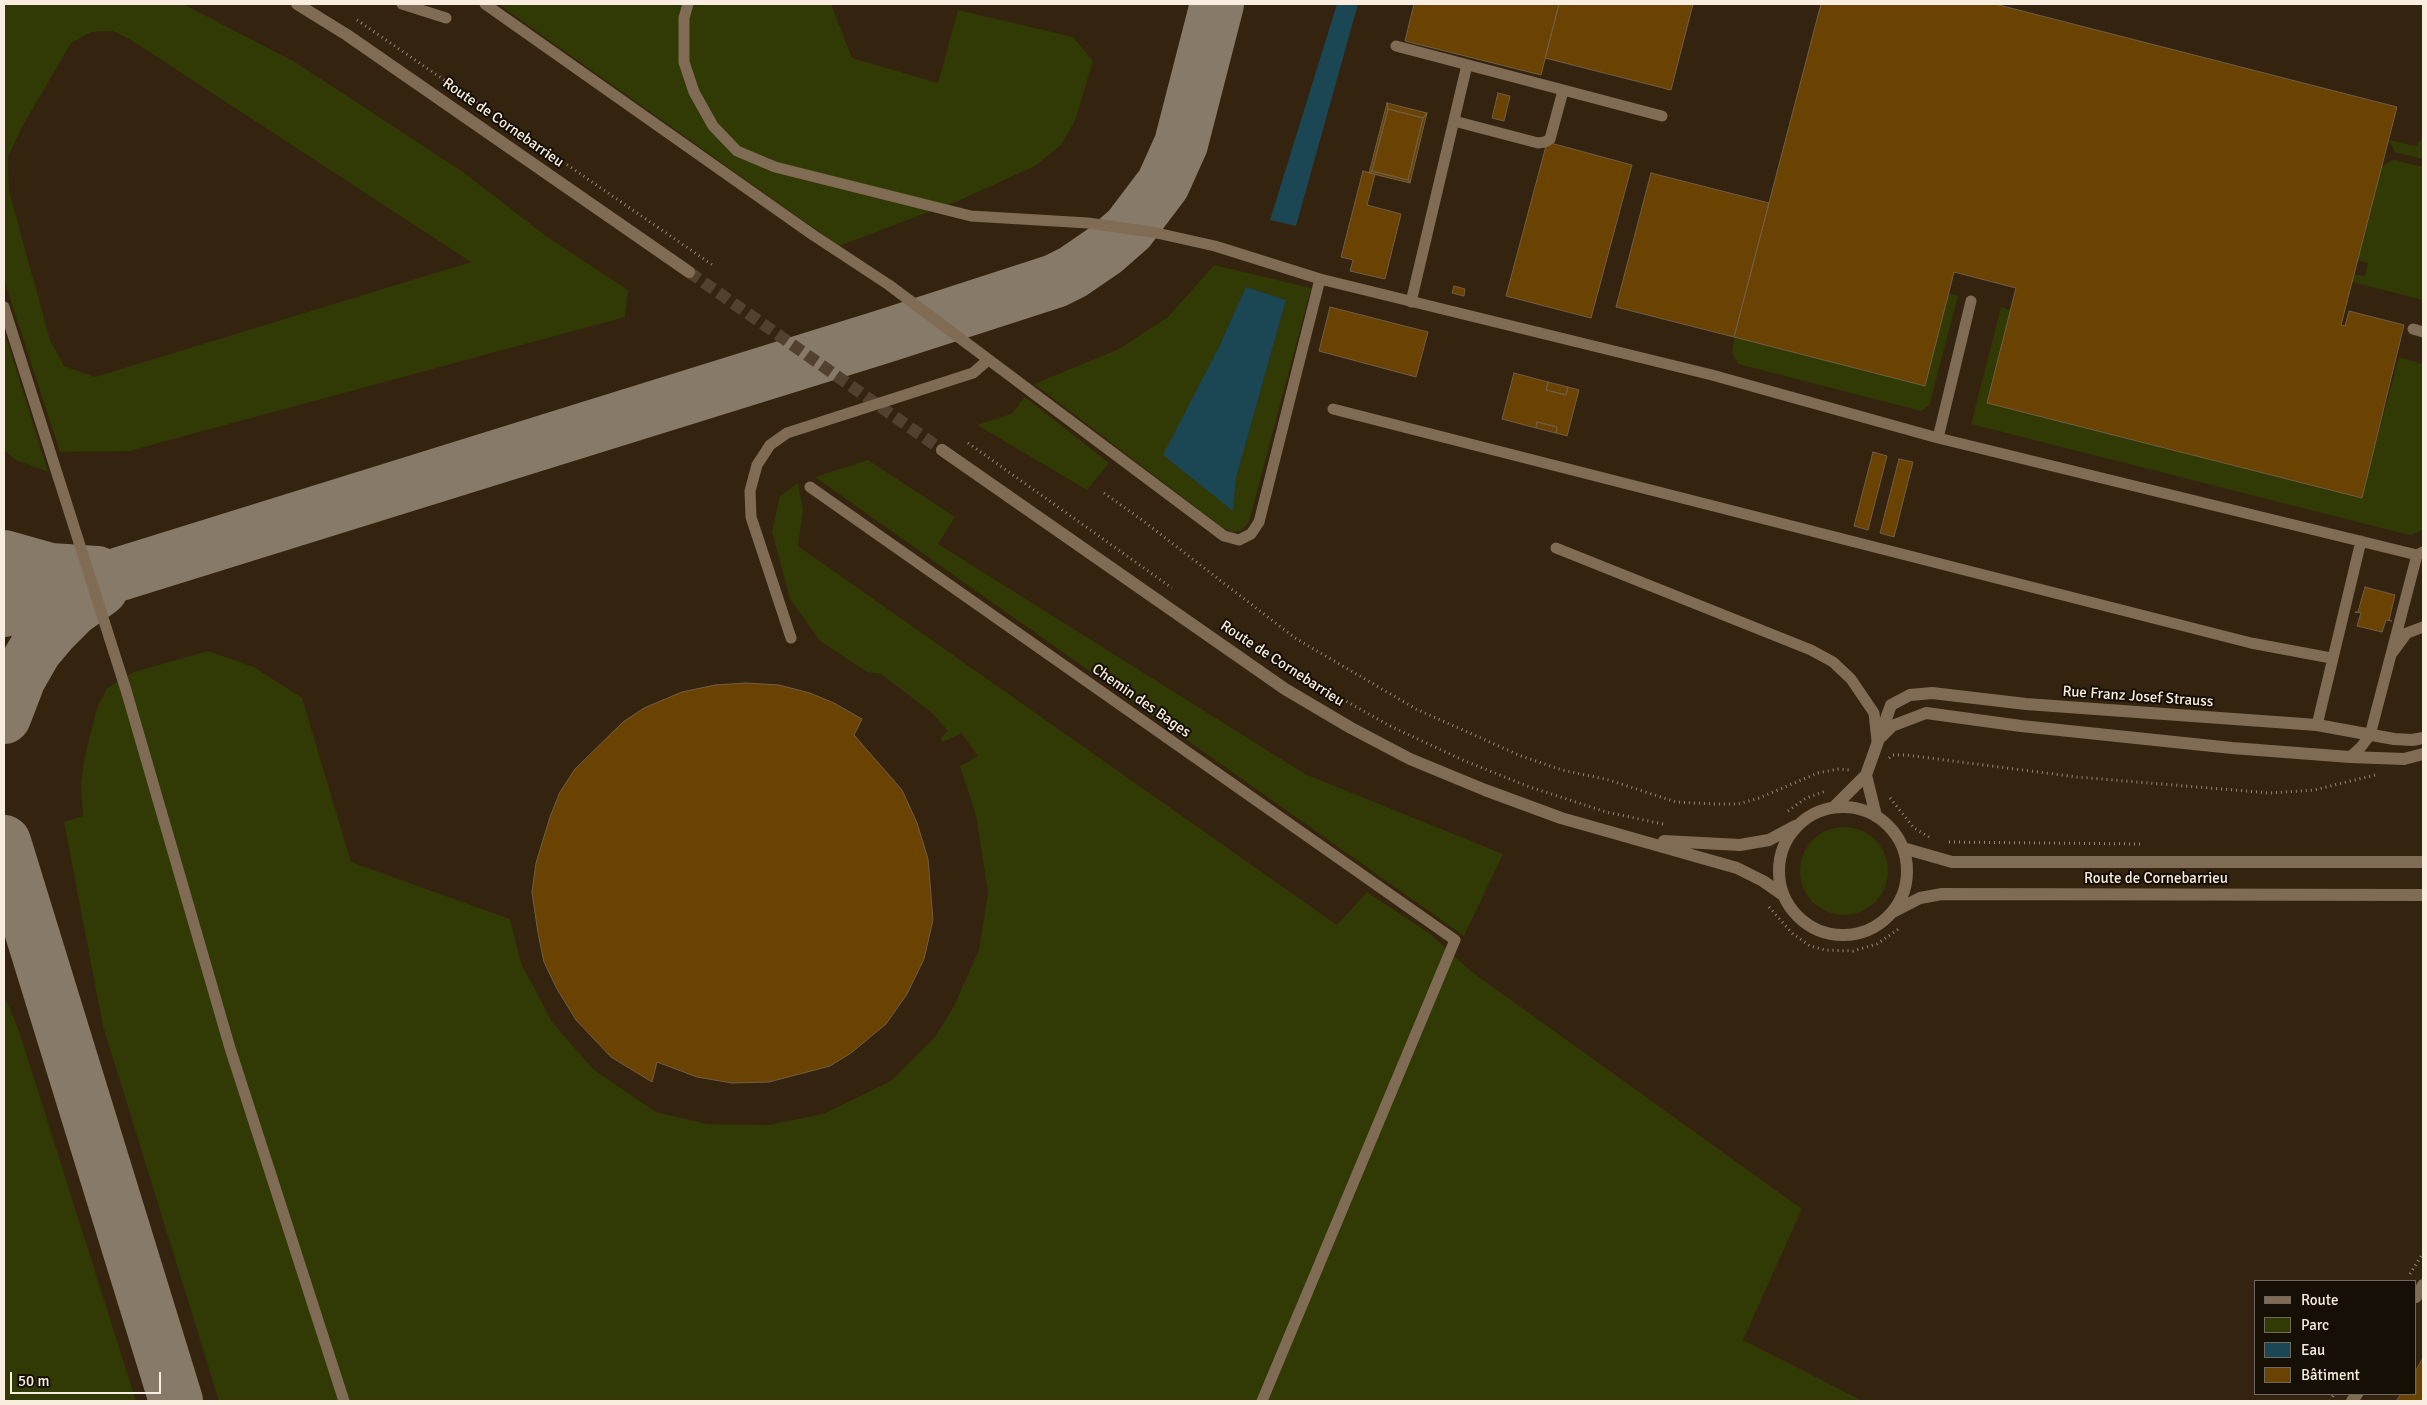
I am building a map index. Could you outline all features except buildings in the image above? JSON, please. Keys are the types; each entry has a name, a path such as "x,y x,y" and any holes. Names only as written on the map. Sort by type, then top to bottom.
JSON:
{"main road":[{"name":"Route de Cornebarrieu","path":"297,4 347,35 690,272"},
{"name":"Route de Cornebarrieu","path":"942,450 1285,689 1410,759 1561,818 1736,868 1763,880 1783,896"},
{"name":"Rue Franz Josef Strauss","path":"1834,807 1866,774 1891,705 1910,695 1932,693 2026,704 2317,725 2370,735 2412,740 2423,738"},
{"path":"1877,741 1892,726 1926,713 2021,726 2350,757 2404,759 2423,754"},
{"path":"1866,774 1876,816"},
{"path":"1834,807 1856,808 1876,816 1892,830 1903,848 1907,864 1906,881 1902,897 1893,912 1876,926 1855,934 1833,934 1812,928 1795,914 1783,896 1778,878 1779,859 1784,842 1797,825 1814,813 1834,807"},
{"name":"Route de Cornebarrieu","path":"1638,840 1740,845 1769,840 1797,825"},
{"name":"Route de Cornebarrieu","path":"1903,848 1952,862 2423,862"},
{"name":"Route de Cornebarrieu","path":"1893,912 1920,898 1942,894 2423,895"}],"lane":[{"path":"402,4 446,18"},
{"path":"485,4 813,235 889,285 1224,536 1239,540 1251,534 1259,522 1320,279"},
{"path":"688,4 684,18 684,62 694,92 713,126 737,151 775,167 970,216 1088,223 1152,232 1220,247 1320,279 1712,375 1938,438 2420,554 2389,658 2370,735 2350,757"},
{"path":"1396,46 1662,116"},
{"path":"1411,302 1467,65"},
{"path":"1454,121 1538,143 1545,142 1550,139 1563,91"},
{"path":"1938,438 1971,301"},
{"path":"4,307 126,690 230,1048 344,1401"},
{"path":"791,638 751,517 750,491 757,465 770,444 787,433 973,373 988,360"},
{"path":"1333,409 2251,643 2331,658"},
{"name":"Chemin des Bages","path":"810,487 1455,940 1262,1401"},
{"path":"2317,725 2331,658 2360,540"},
{"path":"1556,548 1811,650 1833,662 1851,679 1874,713 1877,741"},
{"path":"2389,658 2407,633 2423,627"}],"path":[{"path":"354,18 714,266"},
{"path":"968,443 1177,591"},
{"path":"1104,493 1295,638 1416,710 1529,759 1562,770 1609,780 1676,802 1714,804 1738,804 1759,798 1818,773 1838,769 1850,770 1848,774"},
{"path":"1225,625 1310,682 1392,726 1465,761 1527,786 1606,812 1669,826"},
{"path":"1884,760 1893,755 1906,755 2077,777 2270,793 2314,790 2378,775"},
{"path":"1786,812 1806,798 1829,790"},
{"path":"1888,792 1890,798 1914,828 1934,841"},
{"path":"1942,842 2145,844"},
{"path":"2407,1280 2423,1253"}],"green space":[{"path":"4,4 183,4 295,62 463,172 546,236 628,290 625,317 129,451 60,452 4,280","holes":["113,31 131,40 471,262 95,377 64,366 50,340 9,191 8,157 22,127 71,43 91,32"]},
{"path":"498,4 831,4 852,58 938,83 958,10 1073,37 1093,61 1075,121 1061,145 1035,166 958,201 839,246"},
{"path":"2423,132 2423,159 2395,152 2389,140 2416,146 2421,140"},
{"path":"2394,160 2423,167 2423,300 2352,282 2354,274 2365,276 2368,263 2358,260 2382,166"},
{"path":"1214,265 1311,288 1249,522 1241,531 1232,532 1222,527 1034,384 1119,349 1168,317","holes":["1246,287 1286,300 1236,478 1233,510 1218,349"]},
{"path":"1948,293 1958,296 1929,406 1921,411 1738,364 1732,353 1734,337 1924,386"},
{"path":"2001,307 2010,310 1987,403 2361,498 2399,357 2423,364 2423,530 2411,535 2397,532 1971,424"},
{"path":"4,330 48,472 16,460 4,450"},
{"path":"1025,397 1109,463 1087,490 977,425 1011,414"},
{"path":"868,460 955,517 938,544 1305,774 1503,854 1464,936 815,477"},
{"path":"798,483 803,510 798,546 1337,925 1367,892 1429,933 1472,972 1802,1209 1743,1340 1863,1401 219,1401 103,1026 64,822 83,816 81,786 84,760 97,708 107,688 134,672 208,651 254,667 302,698 351,862 510,919 521,963 552,1022 594,1070 656,1112 707,1124 768,1125 823,1114 891,1081 935,1037 954,1006 979,950 988,893 976,815 960,766 978,756 961,733 943,742 940,738 948,731 931,712 881,674 867,672 819,640 790,599 772,532 780,496"},
{"path":"1844,827 1861,831 1875,840 1884,854 1888,871 1884,888 1875,902 1861,911 1844,915 1827,911 1813,902 1804,888 1800,871 1804,854 1813,840 1827,831"},
{"path":"4,995 19,1031 136,1401 4,1401"}],"water":[{"path":"1337,4 1358,4 1296,226 1270,220"},
{"path":"1246,287 1286,300 1236,478 1233,511 1163,455 1218,349"}],"taxiway":[{"path":"4,610 885,336 1055,281 1073,272 1105,250 1129,229 1163,184 1181,144 1217,4"},
{"path":"4,557 50,570 97,573"},
{"path":"4,717 19,678 35,650 73,609 101,589"},
{"path":"4,842 176,1401"}],"tunnel":[{"path":"689,272 942,450"}]}
